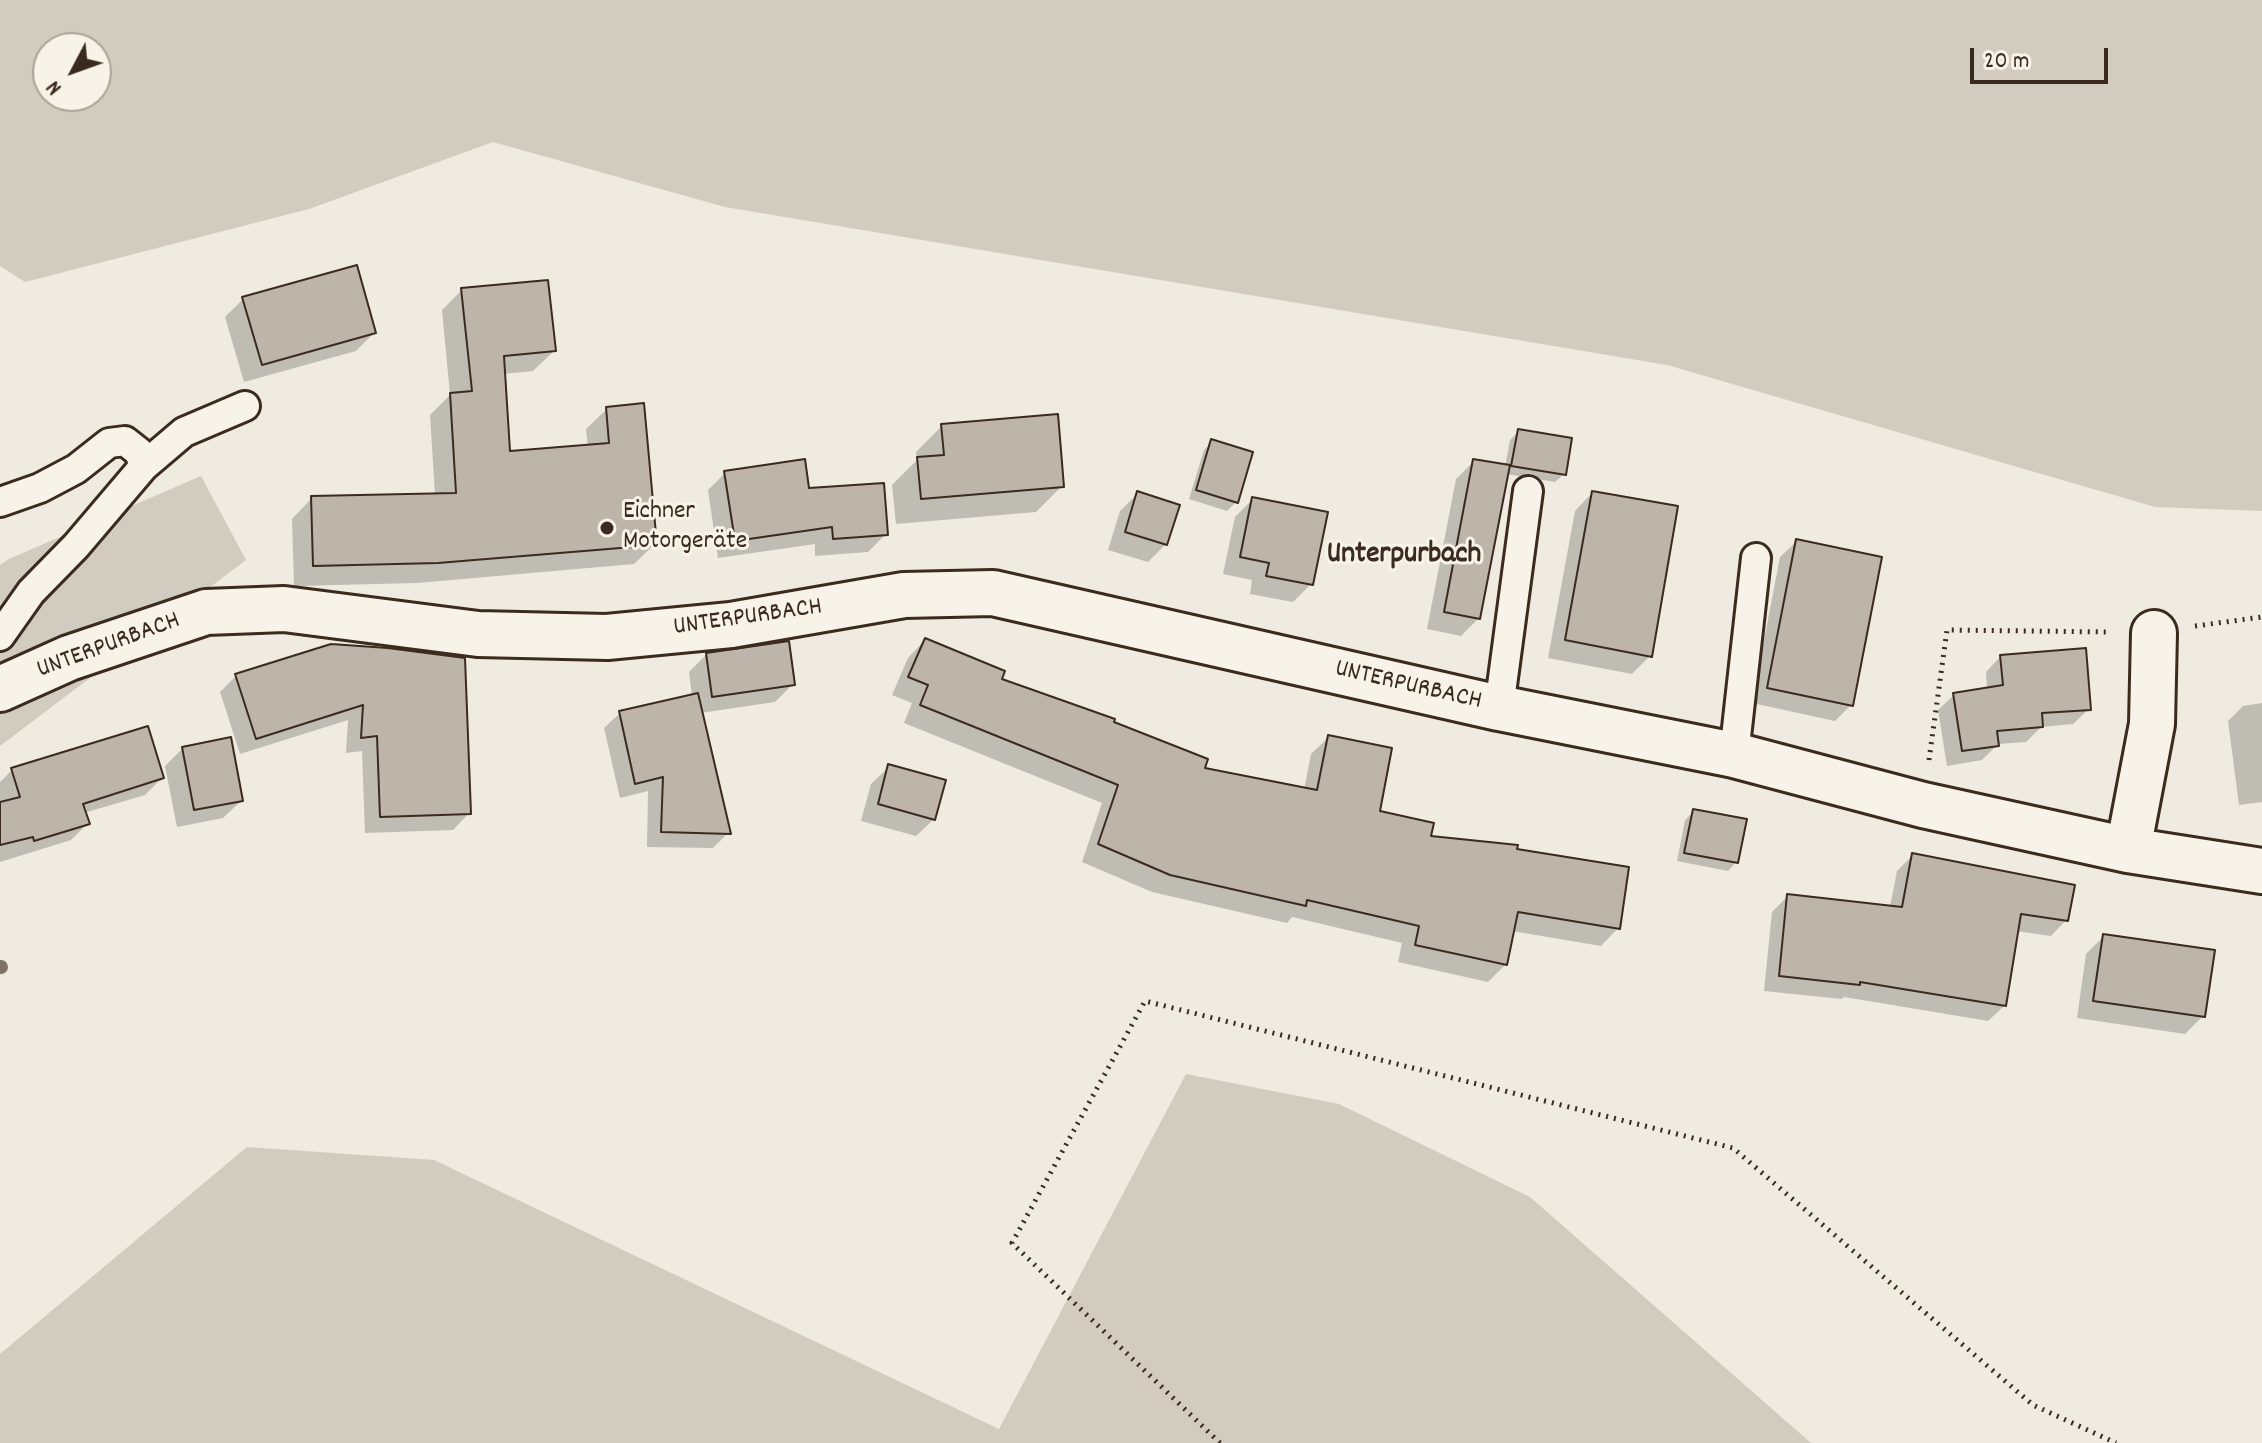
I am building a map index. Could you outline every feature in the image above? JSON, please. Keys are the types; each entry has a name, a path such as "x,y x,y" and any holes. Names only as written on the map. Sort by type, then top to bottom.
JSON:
{"street":[{"name":"UNTERPURBACH","path":"0,689 69,658 206,612 284,609 478,634 607,637 731,625 904,595 993,593 1499,708 1734,755 1923,805 2128,850 2262,871"},
{"path":"2128,850 2152,724 2154,633"}],"lane":[{"path":"0,636 31,592 76,546 144,466 184,432 245,406"},
{"path":"0,502 40,488 76,469 109,443 125,441 139,452 144,466"},
{"name":"UNTERPURBACH","path":"1499,708 1528,491"},
{"path":"1734,755 1756,558"}],"path":[{"path":"1923,805 1947,630 2154,633 2262,617"},
{"path":"1220,1443 1012,1243 1145,1001 1733,1148 2033,1405 2116,1443"}],"shaded area":[{"path":"0,0 2262,0 2262,511 2155,507 1667,365 725,207 493,142 309,209 25,282 0,266"},
{"path":"201,476 246,560 0,746 0,565"},
{"path":"1186,1074 1339,1104 1530,1197 1811,1443 0,1443 0,1354 247,1147 434,1160 999,1429"}],"building":[{"path":"357,265 376,333 262,365 242,297"},
{"path":"548,280 556,351 504,356 510,451 609,443 606,407 644,403 657,545 438,563 313,566 311,496 456,493 450,393 472,391 461,288"},
{"path":"1058,414 1064,487 921,499 917,457 944,455 941,424"},
{"path":"1518,429 1572,438 1566,475 1511,466"},
{"path":"1211,439 1253,452 1238,503 1196,490"},
{"path":"805,459 809,488 884,483 888,535 833,539 832,527 735,541 724,471"},
{"path":"1473,459 1510,465 1480,619 1444,612"},
{"path":"1137,491 1180,505 1167,545 1125,532"},
{"path":"1592,491 1678,506 1652,657 1565,640"},
{"path":"1252,497 1328,512 1313,585 1266,576 1269,563 1240,557"},
{"path":"1796,539 1882,557 1853,706 1767,688"},
{"path":"925,638 1005,671 1002,679 1115,719 1114,722 1208,759 1205,768 1317,790 1328,735 1392,748 1380,811 1434,823 1431,836 1518,845 1517,849 1629,867 1620,929 1518,912 1507,965 1415,945 1419,926 1307,900 1306,906 1170,875 1098,844 1118,785 920,705 928,685 908,677"},
{"path":"789,641 795,685 712,697 706,653"},
{"path":"331,644 465,658 471,814 380,817 377,736 361,738 363,705 256,739 235,674"},
{"path":"2086,648 2091,710 2042,713 2043,727 1997,731 1999,746 1962,751 1953,693 2003,685 2000,655"},
{"path":"698,693 731,834 661,832 663,777 635,784 619,711"},
{"path":"148,726 164,778 83,804 90,824 34,841 33,837 0,845 0,802 20,797 11,768"},
{"path":"231,737 243,801 194,810 182,747"},
{"path":"888,764 946,780 935,820 878,804"},
{"path":"1693,809 1747,819 1738,863 1684,853"},
{"path":"1912,853 2075,885 2068,921 2021,914 2006,1006 1860,982 1860,985 1779,976 1787,894 1902,907"},
{"path":"2103,934 2215,950 2205,1017 2093,1001"}],"place":[{"name":"Eichner Motorgeräte","path":"607,528"}],"district":[{"name":"Unterpurbach","path":"1404,557"}]}
